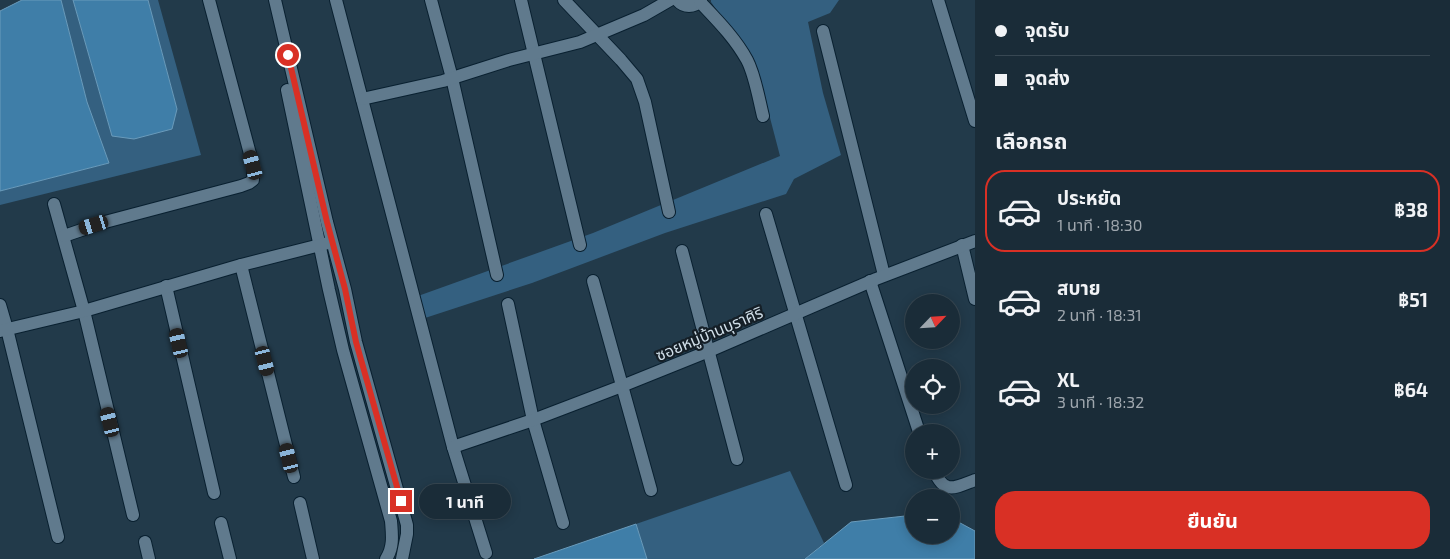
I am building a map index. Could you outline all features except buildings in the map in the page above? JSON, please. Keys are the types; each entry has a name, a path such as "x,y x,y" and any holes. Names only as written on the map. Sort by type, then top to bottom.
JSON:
{"street":[{"path":"64,236 105,222 249,184 253,180 253,165 209,0"},
{"path":"266,0 343,350 391,521 391,548 386,559"},
{"path":"274,0 345,289 356,342 408,525 402,559"},
{"path":"336,0 453,447 486,553"},
{"path":"431,0 452,78 497,275"},
{"path":"521,0 580,245"},
{"path":"564,0 637,79 646,102 669,212"},
{"path":"362,99 452,78 509,60 580,42 644,15 670,0"},
{"path":"677,0 689,6 701,1 737,45 748,62 763,116"},
{"path":"938,0 975,121"},
{"path":"823,31 884,275"},
{"path":"54,204 84,311 133,515"},
{"path":"766,214 846,486"},
{"path":"4,330 84,311 166,286 333,241"},
{"name":"ซอยหมู่บ้านบุราศิริ","path":"453,447 533,420 622,386 709,351 884,275 975,241"},
{"path":"962,245 975,299"},
{"path":"682,251 738,459"},
{"path":"241,265 294,477"},
{"path":"593,281 651,490"},
{"path":"870,281 916,424"},
{"path":"166,286 214,493"},
{"path":"508,304 533,420 563,523"},
{"path":"0,305 4,330 58,537"},
{"path":"362,421 377,416"},
{"path":"938,479 944,486 950,488 975,480"},
{"path":"300,503 313,559"},
{"path":"391,521 406,518"},
{"path":"221,523 230,559"},
{"path":"144,542 149,559"}],"shaded area":[{"path":"22,0 61,0 87,102 109,163 0,191 0,11"},
{"path":"61,0 73,0 112,136 177,109 148,0 158,0 201,155 0,205 0,191 109,163 87,103"},
{"path":"73,0 148,0 177,109 172,129 134,139 112,136"},
{"path":"711,0 839,0 830,13 808,22 823,93 841,155 794,179 786,194 665,233 532,283 425,318 418,296 593,233 780,156 757,68"},
{"path":"790,471 824,543 805,559 647,559 636,524"},
{"path":"905,516 905,544 960,544 960,523 975,531 975,559 805,559 851,522"},
{"path":"636,524 647,559 534,559"}],"route":[{"path":"288,55 327,222 345,289 356,342 401,501"}]}
